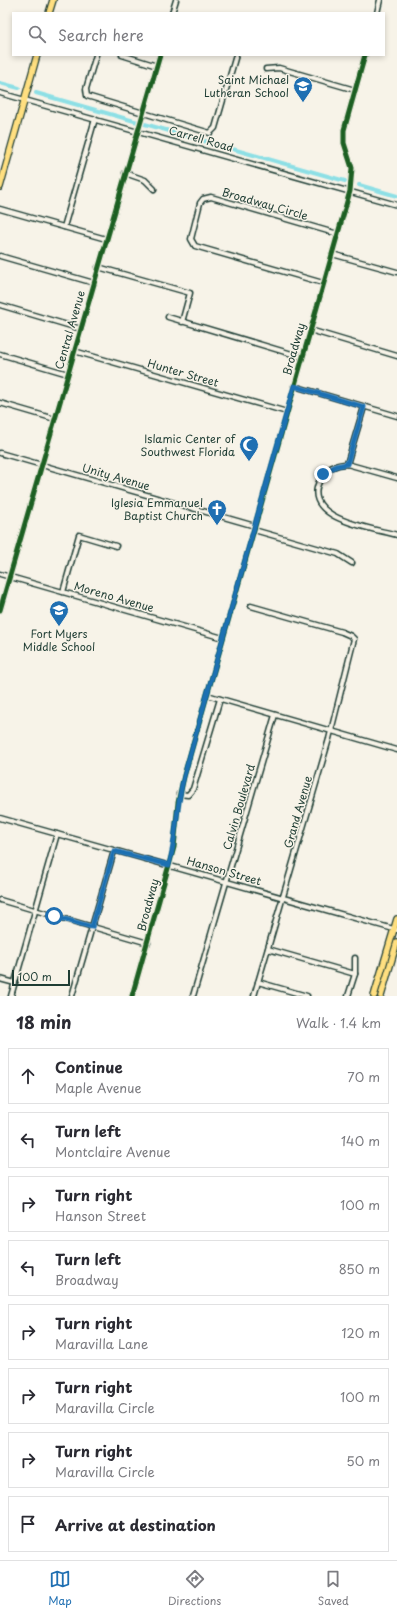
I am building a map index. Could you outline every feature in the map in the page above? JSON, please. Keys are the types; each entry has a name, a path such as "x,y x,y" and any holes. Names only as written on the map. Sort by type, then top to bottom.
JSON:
{"main road":[{"path":"49,12 53,0"},
{"path":"0,187 37,56"},
{"path":"374,996 397,919"},
{"path":"381,996 397,942"}],"street":[{"path":"172,12 176,0"},
{"path":"377,12 380,0"},
{"path":"96,56 86,89 86,95 142,115 212,132 215,128 236,56"},
{"path":"125,56 157,66"},
{"name":"Central Avenue","path":"0,610 160,56"},
{"name":"Broadway","path":"132,996 148,943 175,840 179,794 350,191 352,168 344,143 344,130 365,56"},
{"path":"266,69 279,68 355,90"},
{"name":"Carrell Road","path":"0,93 138,129 397,204"},
{"path":"64,227 95,119"},
{"path":"125,173 145,180 154,189"},
{"name":"Broadway Circle","path":"323,283 195,246 192,243 191,234 200,203 207,197 338,234"},
{"path":"0,209 106,239"},
{"path":"332,254 397,272"},
{"path":"0,256 94,283"},
{"path":"98,267 190,293 182,322"},
{"path":"0,306 81,329"},
{"path":"168,317 302,356"},
{"path":"310,330 397,356"},
{"name":"Hunter Street","path":"74,352 287,412"},
{"path":"0,354 68,374"},
{"path":"294,386 397,416"},
{"path":"0,403 55,419"},
{"path":"347,464 364,407"},
{"name":"Unity Avenue","path":"0,453 338,554 352,563"},
{"path":"397,478 347,464 331,468 320,478 317,492 318,500 322,508 337,518 397,535"},
{"path":"63,592 79,535 116,546"},
{"name":"Moreno Avenue","path":"0,574 223,638"},
{"name":"Grand Avenue","path":"251,606 348,634 354,639 354,644 331,731 254,996"},
{"path":"207,695 397,750"},
{"path":"179,794 188,795 193,789 220,699"},
{"name":"Calvin Boulevard","path":"193,996 275,715"},
{"name":"Hanson Street","path":"0,818 395,929"},
{"path":"11,996 57,834"},
{"path":"72,996 114,851"},
{"path":"0,900 148,943"},
{"path":"268,949 355,974"},
{"path":"348,996 355,974 355,958"},
{"path":"0,978 15,983"},
{"path":"258,982 307,996"}],"waterway":[{"path":"0,83 19,88"},
{"path":"36,93 345,181"},
{"path":"359,185 397,196"}],"cycle path":[{"path":"0,610 160,56"},
{"path":"132,996 174,847 178,803 184,776 350,191 352,168 344,143 344,130 365,56"}],"place":[{"name":"Saint Michael Lutheran School","path":"303,103"},
{"name":"Islamic Center of Southwest Florida","path":"249,462"},
{"name":"Iglesia Emmanuel Baptist Church","path":"217,526"},
{"name":"Fort Myers Middle School","path":"59,627"}],"route":[{"path":"54,916 92,927 114,851 169,865 174,848 179,794 294,386 364,407 347,464 340,464 323,474"}]}
